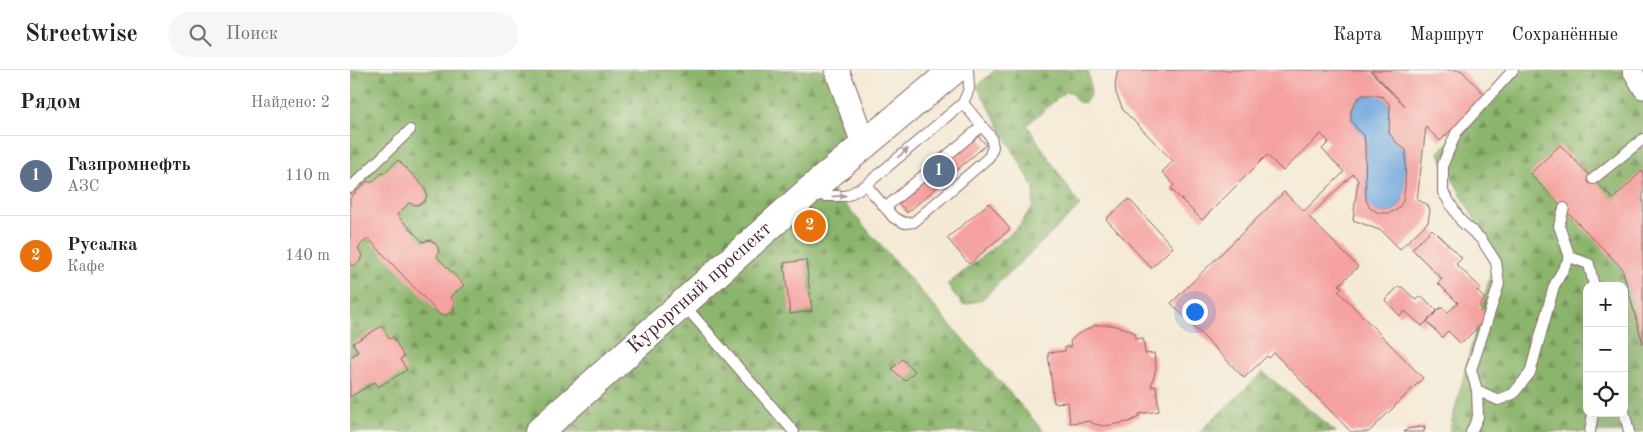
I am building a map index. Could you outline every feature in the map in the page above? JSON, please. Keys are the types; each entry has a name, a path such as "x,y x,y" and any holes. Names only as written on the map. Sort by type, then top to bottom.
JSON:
{"main road":[{"name":"Курортный проспект","path":"539,432 810,190 954,70"}],"street":[{"path":"837,70 864,145"},
{"path":"1632,70 1643,89"}],"lane":[{"path":"810,190 824,196 846,196 866,185 963,103 969,89 968,70"},
{"path":"1471,432 1478,417 1477,390 1470,370 1499,284 1496,262 1481,239 1461,221 1443,192 1443,164 1456,133 1513,70"},
{"path":"866,185 894,218 904,223 914,222 989,157 993,147 991,137 963,103"},
{"path":"886,208 982,126"},
{"path":"350,188 410,130"},
{"path":"1593,179 1643,139"},
{"path":"1477,390 1498,400 1514,394 1530,373 1554,286 1570,257 1559,226 1564,208"},
{"path":"1570,257 1589,264 1593,282"},
{"path":"683,304 794,432"},
{"path":"1590,432 1593,417"},
{"path":"1626,417 1629,432"}],"green space":[{"path":"350,70 835,70 860,140 821,177 1044,432 350,432"},
{"path":"995,70 1088,70 1091,93 1085,103 1077,101 1073,93 1066,91 1027,125 1080,206 981,300 963,305 947,285 1018,227 1033,206 1034,188 977,86"},
{"path":"1519,70 1643,70 1643,432 1449,432 1495,257 1438,152"},
{"path":"1263,372 1336,432 1199,432"}],"water":[{"path":"1364,95 1384,98 1392,113 1398,144 1406,150 1406,179 1403,199 1393,211 1384,213 1375,211 1366,200 1364,135 1357,130 1351,116 1351,111 1356,102"}],"building":[{"path":"1118,70 1369,70 1405,106 1371,70 1461,70 1486,96 1440,141 1426,127 1417,200 1427,204 1430,210 1428,222 1400,249 1382,231 1353,220 1358,180 1353,174 1309,217 1358,267 1339,285 1342,287 1338,291 1423,378 1369,432 1351,432 1274,353 1269,358 1267,356 1244,378 1171,303 1284,192 1304,211 1344,172 1322,149 1329,142 1321,134 1283,171 1267,155 1202,220 1171,189 1174,185 1162,172 1173,161 1123,110 1116,93 1115,84","holes":["1364,95 1383,97 1390,105 1389,133 1406,150 1403,201 1397,210 1389,213 1379,213 1370,208 1366,200 1364,135 1351,120 1351,111 1356,100"]},
{"path":"972,129 986,145 907,213 893,197"},
{"path":"1560,145 1613,199 1643,172 1643,344 1628,290 1628,282 1626,282 1622,268 1530,174"},
{"path":"398,160 424,187 427,194 425,201 416,205 409,203 397,215 423,242 430,240 436,244 439,250 437,257 464,285 450,297 454,302 454,308 447,315 440,315 368,238 358,248 362,255 360,261 350,266 350,198 368,181 371,183"},
{"path":"1129,199 1173,247 1151,268 1106,219"},
{"path":"989,203 1010,229 969,264 947,238"},
{"path":"1432,229 1462,258 1456,264 1481,288 1477,291 1485,299 1479,306 1489,316 1461,344 1448,331 1442,337 1427,322 1440,308 1444,308 1448,312 1458,303 1438,283 1442,279 1412,249"},
{"path":"806,260 812,311 790,314 784,263"},
{"path":"1398,287 1402,287 1416,300 1419,297 1423,297 1437,311 1422,326 1405,311 1400,316 1385,300"},
{"path":"1096,325 1112,325 1135,333 1135,339 1143,338 1145,354 1154,353 1156,369 1151,387 1156,386 1159,411 1139,414 1139,417 1129,422 1103,426 1091,423 1091,421 1070,423 1068,402 1054,403 1048,353 1065,351 1065,347 1071,347 1070,341 1078,334"},
{"path":"382,326 389,339 393,337 404,357 400,359 407,370 378,387 375,382 350,397 350,357 358,352 353,343"},
{"path":"902,359 915,371 905,381 892,369"},
{"path":"1425,426 1424,432 1404,432 1408,429"}],"place":[{"name":"Газпромнефть","path":"939,171"},
{"name":"Русалка","path":"810,226"}]}
